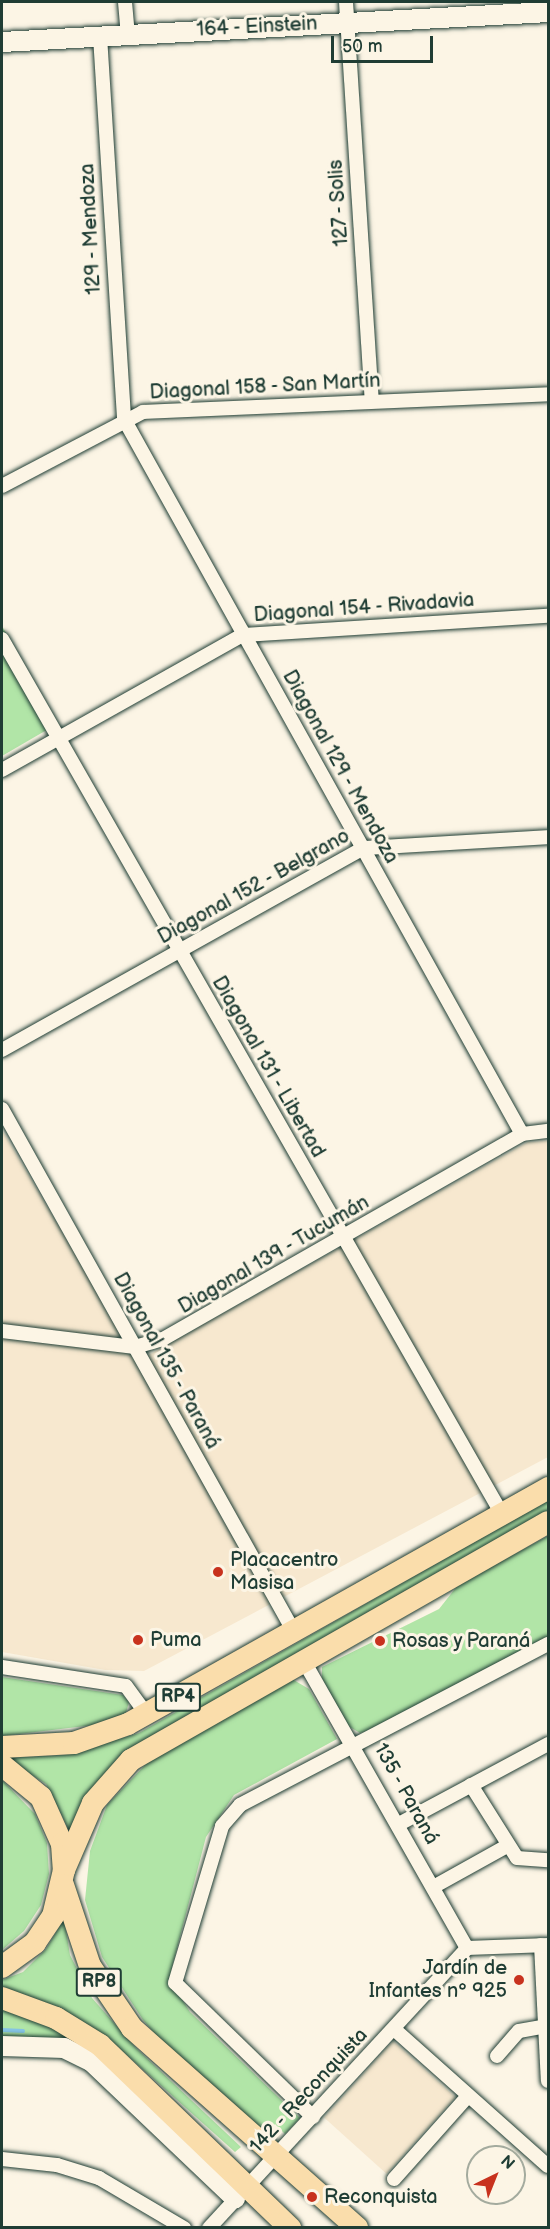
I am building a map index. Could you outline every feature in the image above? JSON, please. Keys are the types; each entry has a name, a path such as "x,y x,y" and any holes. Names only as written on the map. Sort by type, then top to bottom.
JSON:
{"main road":[{"name":"RP4","path":"2,1747 74,1743 147,1715 549,1488"},
{"name":"RP4","path":"2,1967 35,1943 53,1916 63,1878 93,1803 120,1768 549,1522"},
{"name":"RP4","path":"2,1765 41,1797 62,1845 63,1878"},
{"name":"RP8","path":"63,1878 90,1966 132,2028 165,2062 278,2154 357,2228"},
{"name":"RP8","path":"2,1998 56,2018 100,2045 240,2193 290,2228"}],"street":[{"path":"125,2 128,35"},
{"name":"127 - Solis","path":"346,2 372,401"},
{"name":"164 - Einstein","path":"2,42 549,12"},
{"name":"129 - Mendoza","path":"100,36 124,419"},
{"name":"Diagonal 158 - San Martín","path":"2,486 124,419 143,412 549,394"},
{"name":"Diagonal 129 - Mendoza","path":"124,419 522,1134"},
{"name":"Diagonal 154 - Rivadavia","path":"2,770 243,635 549,616"},
{"name":"Diagonal 131 - Libertad","path":"2,639 502,1514"},
{"name":"Diagonal 152 - Belgrano","path":"2,1050 364,848 549,837"},
{"name":"Diagonal 135 - Paraná","path":"2,1109 294,1632"},
{"name":"Diagonal 139 - Tucumán","path":"2,1331 135,1347 176,1334 522,1134 549,1131"},
{"path":"313,2117 187,2000 175,1976 226,1818 240,1805 549,1644"},
{"name":"135 - Paraná","path":"305,1663 355,1744 467,1948"},
{"path":"2,1667 126,1686 147,1715"},
{"path":"399,1824 549,1744"},
{"path":"471,1785 505,1846 517,1858 549,1860"},
{"path":"435,1886 505,1846"},
{"path":"467,1948 545,1945 549,2081"},
{"name":"142 - Reconquista","path":"210,2228 467,1948"},
{"path":"497,2056 519,2031 547,2026"},
{"path":"394,2029 467,2097 549,2166"},
{"path":"2,2046 64,2048 91,2061 240,2193"},
{"path":"394,2179 467,2097"},
{"path":"2,2159 77,2170 122,2190 180,2226"}],"shaded area":[{"path":"2,1130 138,1361 528,1142 548,1141 548,1457 144,1671 105,1670 2,1652"},
{"path":"393,2041 455,2097 387,2174 324,2118"}],"green space":[{"path":"2,626 57,724 2,756"},
{"path":"548,1500 548,1510 532,1522 144,1741 70,1832 46,1784 5,1758 64,1755 139,1733"},
{"path":"548,1536 548,1641 387,1725 360,1733 348,1726 322,1678 322,1667 439,1609 458,1585"},
{"path":"2,1677 123,1695 129,1702 126,1713 94,1725 2,1736"},
{"path":"292,1679 309,1689 337,1739 234,1795 206,1837 169,1979 190,2012 300,2118 285,2134 275,2124 266,2133 166,2047 143,2020 102,1957 85,1900 90,1851 107,1805 147,1763"},
{"path":"2,1780 35,1814 47,1843 49,1874 41,1905 24,1931 2,1950"},
{"path":"64,1919 70,1955 92,1998 136,2048 241,2147 235,2152 109,2039 2,1989 2,1980 23,1972 46,1949"},
{"path":"2,2007 60,2028 93,2056 2,2038"}],"waterway":[{"path":"2,2030 23,2031"}],"place":[{"name":"Placacentro Masisa","path":"218,1572"},
{"name":"Puma","path":"138,1640"},
{"name":"Rosas y Paraná","path":"380,1641"},
{"name":"Jardín de Infantes nº 925","path":"519,1980"},
{"name":"Reconquista","path":"312,2197"}]}
